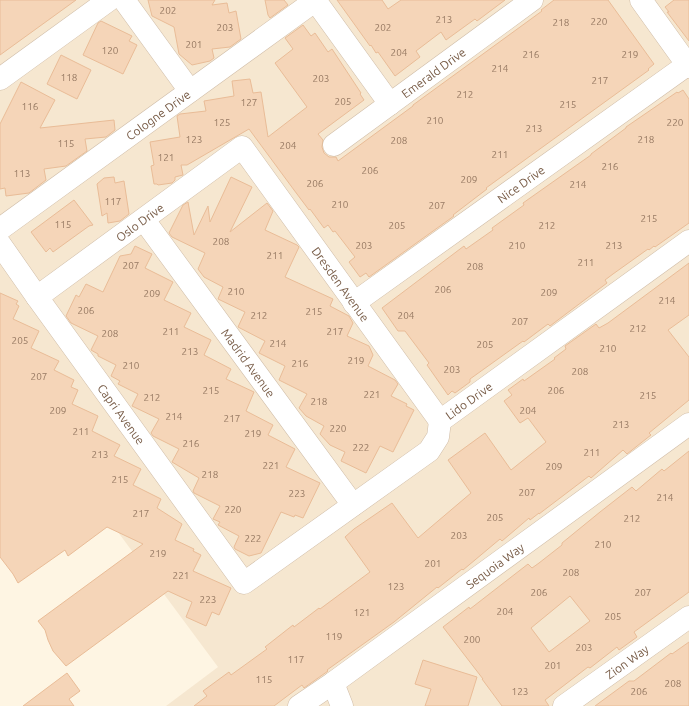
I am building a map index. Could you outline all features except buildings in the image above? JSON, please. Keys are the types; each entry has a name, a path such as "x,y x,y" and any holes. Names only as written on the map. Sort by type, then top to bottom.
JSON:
{"street":[{"path":"0,79 109,0"},
{"path":"124,0 190,91"},
{"path":"316,0 390,104"},
{"name":"Cologne Drive","path":"0,229 316,0"},
{"name":"Emerald Drive","path":"334,145 532,0"},
{"path":"641,0 688,66"},
{"name":"Nice Drive","path":"354,303 688,66"},
{"name":"Dresden Avenue","path":"242,147 440,421"},
{"name":"Oslo Drive","path":"37,297 242,147"},
{"name":"Madrid Avenue","path":"144,220 353,505"},
{"name":"Lido Drive","path":"244,583 429,451 438,437 440,421 689,241"},
{"name":"Capri Avenue","path":"0,244 244,583"},
{"name":"Sequoia Way","path":"299,706 333,683 689,424"},
{"name":"Zion Way","path":"564,706 689,617"},
{"path":"333,683 342,706"}],"shaded area":[{"path":"0,0 689,0 689,706 166,706 218,667 0,373"}]}
